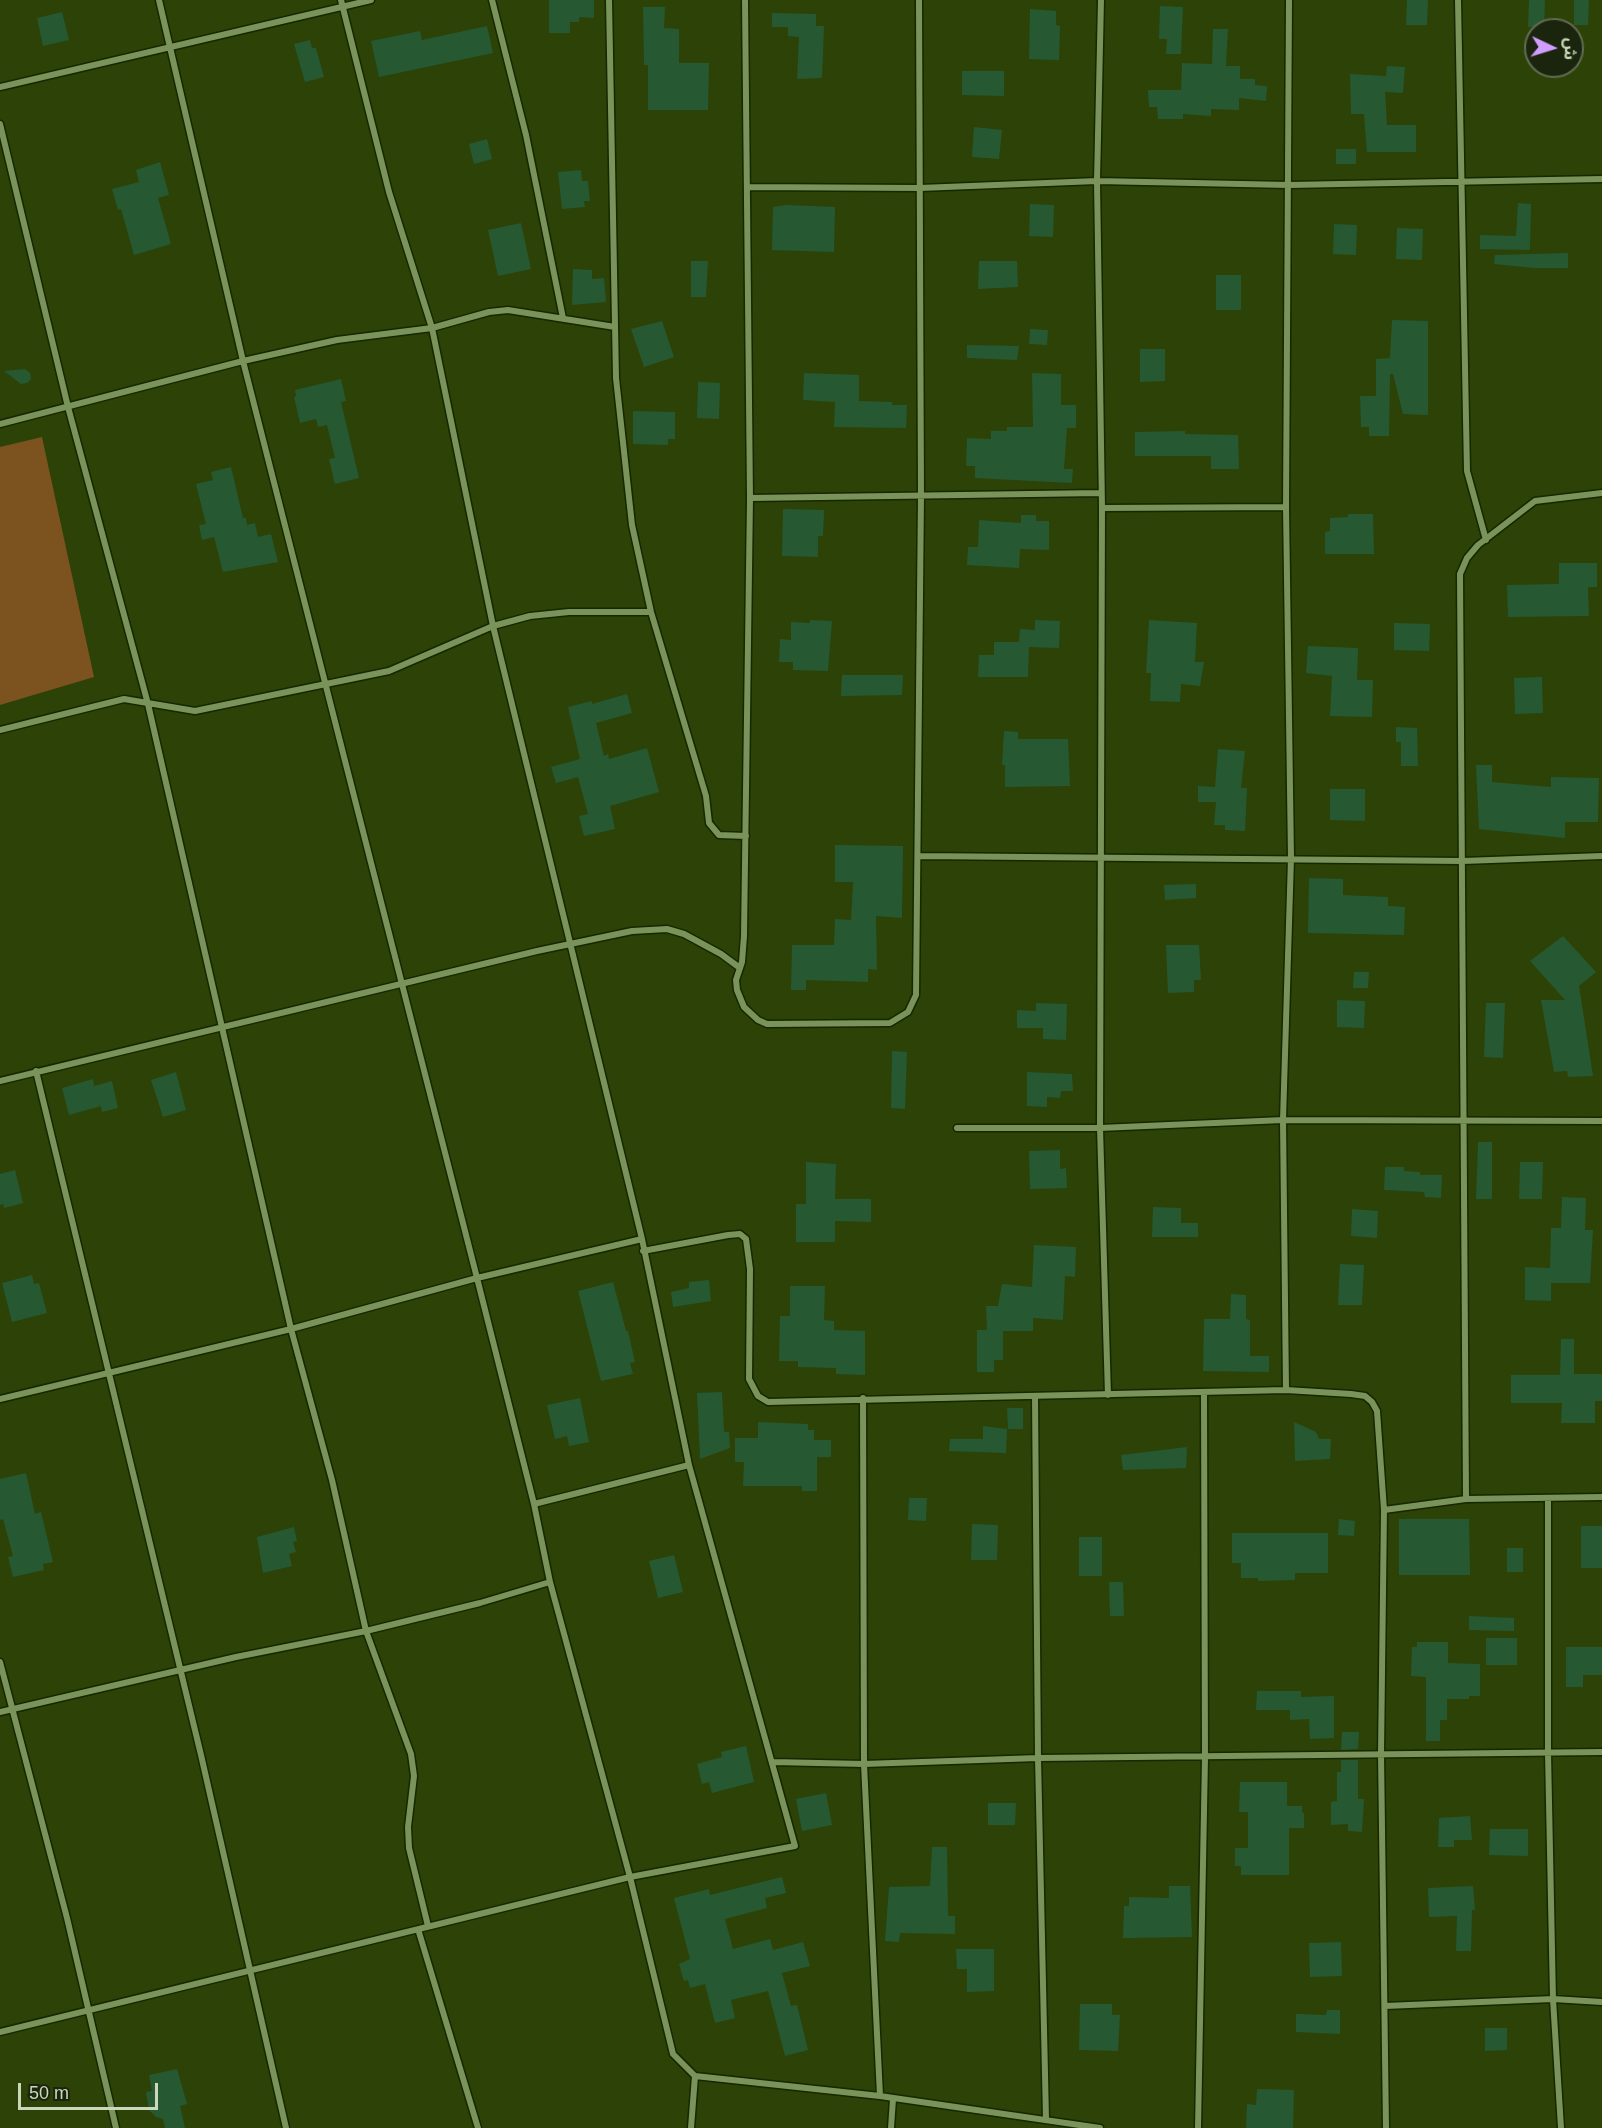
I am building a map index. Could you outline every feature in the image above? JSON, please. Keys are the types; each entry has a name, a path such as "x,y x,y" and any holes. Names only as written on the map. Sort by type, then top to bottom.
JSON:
{"street":[{"path":"159,0 243,361 327,683 400,984 534,1504 550,1582 630,1877 673,2054 694,2076 880,2096 1100,2128"},
{"path":"0,87 171,48 342,4 371,0"},
{"path":"492,0 526,135 563,318"},
{"path":"609,0 616,378 632,525 651,612 706,796 711,828 723,836 746,836"},
{"path":"745,0 750,498 744,936 736,980 740,999 750,1014 767,1024 890,1023 903,1017 914,1005 916,996 920,856 919,0"},
{"path":"1101,0 1097,181 1102,508 1099,858 1100,1128 1108,1395"},
{"path":"1286,1390 1283,1120 1291,858 1286,507 1289,0"},
{"path":"1458,0 1467,471 1486,540"},
{"path":"0,2032 630,1877 795,1846 689,1465 642,1239 493,626 432,328 389,192 342,4"},
{"path":"0,124 68,407 148,704 291,1329 332,1480 366,1631 411,1754 414,1776 408,1827 409,1848 428,1926"},
{"path":"747,187 920,188 1097,181 1289,184 1602,179"},
{"path":"0,424 337,339 432,328 489,312 508,310 615,327"},
{"path":"750,498 1101,493"},
{"path":"1466,1499 1461,1119 1460,574 1467,558 1535,501 1602,493"},
{"path":"1102,508 1286,507"},
{"path":"0,730 124,699 195,711 389,671 493,626 530,616 569,612 651,612"},
{"path":"920,856 1462,861 1602,856"},
{"path":"0,1081 400,984 632,931 667,929 701,942 740,968"},
{"path":"36,1071 181,1670 286,2128"},
{"path":"957,1128 1100,1128 1283,1120 1602,1121"},
{"path":"643,1251 740,1234 746,1239 749,1255 749,1379 759,1396 768,1402 1286,1390 1351,1394 1365,1396 1372,1402 1377,1411 1384,1510 1381,1754 1386,2128"},
{"path":"0,1400 291,1329 477,1278 642,1239"},
{"path":"1198,2128 1205,1758 1204,1392"},
{"path":"1035,1397 1038,1758 1046,2120"},
{"path":"863,1398 864,1764 880,2096"},
{"path":"534,1504 689,1465"},
{"path":"1384,1510 1466,1499 1602,1497"},
{"path":"1548,1499 1548,1753 1553,1999 1561,2128"},
{"path":"0,1712 181,1670 366,1631 480,1603 550,1582"},
{"path":"0,1662 67,1918 116,2128"},
{"path":"771,1762 864,1764 1038,1758 1602,1752"},
{"path":"418,1929 478,2128"},
{"path":"1385,2006 1553,1999 1602,2002"},
{"path":"691,2128 694,2076"},
{"path":"891,2128 893,2099"}],"shaded area":[{"path":"42,437 94,677 0,705 0,447"}],"building":[{"path":"549,0 594,0 594,18 579,17 579,22 570,22 570,33 549,33"},
{"path":"1407,0 1428,0 1427,25 1406,25"},
{"path":"1529,0 1545,0 1544,18 1528,18"},
{"path":"1574,0 1589,0 1588,25 1584,25 1584,18 1574,18"},
{"path":"1160,6 1183,7 1181,54 1166,54 1167,39 1159,39"},
{"path":"643,7 665,7 664,28 679,29 679,63 709,63 708,110 648,110 648,65 644,65"},
{"path":"1030,9 1056,11 1056,25 1060,26 1059,60 1029,59"},
{"path":"62,12 69,40 43,46 37,18"},
{"path":"772,13 816,14 816,26 824,26 822,78 797,79 799,37 788,36 788,27 772,27"},
{"path":"487,26 493,53 379,77 371,41 420,31 422,40"},
{"path":"1213,29 1228,29 1226,66 1240,66 1240,79 1255,79 1255,85 1267,86 1266,101 1239,98 1239,110 1211,109 1211,116 1183,114 1183,119 1158,119 1157,107 1149,107 1148,90 1181,90 1182,63 1212,64"},
{"path":"310,40 312,48 316,48 324,77 305,82 294,44"},
{"path":"1387,66 1405,67 1403,93 1385,92 1387,125 1416,125 1416,152 1367,152 1364,114 1351,114 1350,74 1386,76"},
{"path":"962,71 1004,71 1004,96 962,95"},
{"path":"974,127 1002,130 999,159 972,157"},
{"path":"487,139 492,159 474,164 469,144"},
{"path":"1336,149 1356,149 1356,164 1336,164"},
{"path":"160,162 169,195 158,198 171,244 134,255 121,209 118,210 112,189 139,182 136,170"},
{"path":"581,170 582,181 588,181 590,201 584,201 585,207 562,209 558,172"},
{"path":"1518,203 1531,204 1530,250 1480,249 1480,235 1516,236"},
{"path":"1030,204 1054,205 1053,237 1029,236"},
{"path":"786,205 835,207 834,252 772,250 773,207"},
{"path":"521,223 531,269 498,276 488,230"},
{"path":"1334,224 1357,225 1356,255 1333,254"},
{"path":"1397,228 1423,229 1422,260 1396,259"},
{"path":"1568,253 1568,268 1534,268 1494,264 1495,255"},
{"path":"691,261 708,261 706,297 691,297"},
{"path":"979,261 1017,261 1018,287 978,289"},
{"path":"573,269 592,270 592,279 604,278 606,302 572,305"},
{"path":"1216,275 1241,275 1241,310 1216,310"},
{"path":"1392,320 1428,321 1428,415 1403,414 1393,374 1390,374 1389,436 1369,436 1369,427 1361,427 1360,396 1376,396 1376,359 1390,358"},
{"path":"662,321 674,357 644,367 631,329"},
{"path":"1030,329 1048,330 1047,345 1029,344"},
{"path":"967,345 1019,346 1017,360 967,358"},
{"path":"1140,349 1165,349 1165,381 1140,382"},
{"path":"25,369 30,373 31,379 21,384 4,371"},
{"path":"804,373 859,375 859,401 907,405 906,428 834,427 835,402 803,400"},
{"path":"1032,373 1061,374 1061,405 1076,405 1076,428 1067,428 1064,469 1073,469 1072,483 975,478 975,466 966,466 967,438 991,439 991,431 1007,431 1007,427 1033,427"},
{"path":"341,379 346,401 341,402 359,478 335,484 329,459 335,458 327,425 318,427 316,419 300,423 294,397 296,396 295,390"},
{"path":"698,382 720,383 719,419 697,418"},
{"path":"633,411 675,412 675,439 668,439 668,445 633,444"},
{"path":"1185,431 1185,434 1238,435 1239,469 1211,469 1211,456 1135,456 1135,432"},
{"path":"231,467 243,518 246,518 247,525 255,523 258,537 271,534 278,562 223,572 214,537 202,540 199,525 206,524 196,484 213,480 211,472"},
{"path":"783,509 824,510 823,536 818,536 818,557 782,556"},
{"path":"1348,514 1373,514 1374,554 1325,554 1325,532 1330,531 1330,518 1348,517"},
{"path":"1021,515 1036,515 1036,521 1049,521 1049,550 1020,549 1019,568 967,565 968,547 978,547 979,520 1021,523"},
{"path":"1559,563 1597,563 1597,587 1588,587 1589,616 1508,617 1507,585 1559,584"},
{"path":"810,620 832,621 828,671 793,670 793,662 779,662 780,639 791,640 791,622 810,623"},
{"path":"1035,620 1060,621 1059,648 1029,647 1028,677 978,677 979,655 994,655 994,642 1019,642 1020,629 1035,630"},
{"path":"1149,620 1197,623 1195,662 1204,662 1200,686 1181,684 1180,702 1150,701 1151,673 1146,673"},
{"path":"1394,623 1430,624 1429,651 1394,650"},
{"path":"1308,646 1358,648 1357,680 1373,680 1372,717 1330,716 1332,676 1306,673"},
{"path":"842,675 903,675 902,695 841,696"},
{"path":"1542,677 1543,713 1515,714 1514,678"},
{"path":"627,694 632,713 596,723 604,756 608,754 609,759 647,748 659,792 610,806 615,829 584,836 579,816 588,814 578,777 556,783 551,767 580,759 568,707 592,701 592,704"},
{"path":"1396,727 1417,728 1418,766 1401,766 1401,742 1396,742"},
{"path":"1004,731 1018,732 1018,739 1068,739 1070,786 1005,787 1005,765 1002,765"},
{"path":"1218,749 1245,751 1241,788 1247,788 1245,831 1225,830 1225,825 1214,825 1216,802 1198,802 1198,786 1215,787"},
{"path":"1476,765 1492,765 1492,782 1551,787 1551,777 1599,778 1598,822 1565,822 1565,838 1479,829"},
{"path":"1330,789 1365,789 1365,821 1330,820"},
{"path":"835,845 903,846 902,918 876,916 877,970 868,969 868,982 806,980 806,990 791,990 792,945 834,945 835,919 851,920 853,882 835,882"},
{"path":"1309,878 1343,879 1343,895 1388,897 1388,906 1405,907 1404,935 1308,933"},
{"path":"1196,884 1196,898 1165,900 1164,885"},
{"path":"1563,936 1596,972 1579,986 1593,1076 1568,1077 1567,1071 1554,1072 1541,1000 1565,1000 1530,961"},
{"path":"1166,945 1199,945 1201,980 1194,980 1194,992 1168,993"},
{"path":"1354,972 1369,972 1368,988 1353,988"},
{"path":"1337,1000 1365,1001 1364,1028 1337,1027"},
{"path":"1036,1003 1067,1004 1066,1040 1043,1039 1043,1028 1017,1028 1017,1010 1036,1011"},
{"path":"1486,1003 1505,1003 1503,1058 1484,1057"},
{"path":"892,1051 907,1052 905,1109 891,1108"},
{"path":"176,1072 186,1110 163,1117 151,1080"},
{"path":"1027,1072 1072,1074 1073,1091 1061,1091 1060,1098 1047,1097 1047,1107 1027,1106"},
{"path":"93,1079 94,1086 112,1081 118,1108 102,1112 101,1106 69,1115 62,1088"},
{"path":"1478,1142 1492,1142 1492,1199 1476,1199"},
{"path":"1060,1150 1060,1169 1066,1168 1067,1188 1030,1189 1029,1151"},
{"path":"806,1162 836,1164 835,1199 871,1199 871,1222 835,1221 835,1242 796,1242 796,1204 806,1204"},
{"path":"1520,1162 1543,1162 1542,1199 1519,1199"},
{"path":"1385,1167 1404,1167 1404,1171 1420,1172 1420,1175 1442,1175 1441,1198 1425,1197 1424,1192 1384,1190"},
{"path":"15,1170 23,1203 4,1208 3,1204 0,1205 0,1174"},
{"path":"1562,1197 1586,1198 1585,1230 1593,1230 1590,1283 1551,1283 1551,1301 1525,1300 1525,1267 1550,1268 1551,1228 1561,1228"},
{"path":"1153,1207 1181,1208 1181,1223 1198,1223 1198,1237 1152,1237"},
{"path":"1352,1209 1378,1211 1377,1238 1351,1236"},
{"path":"1034,1245 1076,1247 1075,1277 1065,1276 1063,1320 1033,1318 1033,1331 1003,1331 1003,1360 994,1360 994,1372 977,1372 977,1330 987,1330 986,1306 998,1306 1002,1284 1032,1287"},
{"path":"1340,1264 1364,1265 1362,1305 1338,1305"},
{"path":"32,1275 34,1284 39,1283 47,1313 12,1322 2,1283"},
{"path":"709,1280 711,1301 673,1307 671,1292 689,1288 689,1282"},
{"path":"613,1282 635,1362 630,1363 633,1374 601,1381 578,1291"},
{"path":"790,1286 825,1286 824,1320 834,1321 834,1330 865,1331 865,1375 836,1374 836,1368 798,1367 798,1361 779,1361 780,1316 790,1316"},
{"path":"1231,1294 1246,1295 1246,1319 1250,1320 1250,1356 1269,1356 1269,1372 1203,1371 1204,1319 1230,1319"},
{"path":"1561,1339 1574,1339 1574,1374 1602,1374 1602,1401 1595,1401 1595,1423 1561,1423 1562,1403 1511,1403 1511,1375 1560,1375"},
{"path":"722,1392 724,1432 729,1432 730,1448 700,1459 697,1393"},
{"path":"580,1398 589,1442 569,1446 567,1436 555,1439 547,1405"},
{"path":"1007,1408 1023,1408 1023,1429 1008,1429"},
{"path":"758,1422 808,1424 808,1430 814,1430 814,1440 831,1440 831,1457 817,1457 817,1491 802,1491 802,1486 743,1486 744,1462 735,1462 735,1438 758,1438"},
{"path":"1294,1422 1316,1432 1319,1439 1331,1439 1330,1459 1295,1461"},
{"path":"983,1426 1007,1429 1006,1453 949,1451 950,1439 983,1439"},
{"path":"1187,1447 1186,1468 1123,1470 1121,1455"},
{"path":"26,1473 35,1514 41,1512 53,1562 43,1564 44,1570 13,1577 8,1557 13,1556 3,1519 0,1520 0,1479"},
{"path":"909,1498 927,1498 926,1521 908,1520"},
{"path":"1339,1519 1355,1521 1354,1536 1338,1535"},
{"path":"1399,1519 1469,1519 1470,1575 1399,1575"},
{"path":"972,1524 998,1525 997,1560 971,1560"},
{"path":"1581,1526 1602,1526 1602,1568 1581,1568"},
{"path":"294,1527 297,1541 293,1542 296,1552 289,1554 292,1566 263,1573 257,1537"},
{"path":"1232,1533 1328,1533 1328,1573 1295,1573 1295,1580 1258,1581 1258,1578 1241,1578 1241,1563 1232,1563"},
{"path":"1079,1537 1102,1537 1102,1576 1079,1576"},
{"path":"1507,1548 1523,1548 1523,1572 1507,1572"},
{"path":"674,1555 683,1592 658,1598 649,1561"},
{"path":"1109,1582 1123,1582 1124,1616 1110,1616"},
{"path":"1469,1616 1514,1618 1514,1631 1469,1630"},
{"path":"1486,1638 1517,1638 1517,1665 1486,1665"},
{"path":"1417,1642 1448,1642 1448,1663 1480,1664 1480,1696 1469,1696 1469,1699 1447,1699 1447,1720 1440,1720 1440,1741 1426,1741 1426,1677 1411,1676 1412,1647 1417,1647"},
{"path":"1566,1647 1602,1647 1602,1675 1583,1675 1583,1687 1566,1687"},
{"path":"1257,1691 1301,1691 1301,1697 1334,1696 1334,1738 1310,1739 1309,1719 1290,1720 1290,1710 1256,1710"},
{"path":"1342,1732 1359,1732 1358,1749 1341,1750"},
{"path":"746,1746 754,1782 712,1793 709,1782 702,1784 697,1764 722,1757 721,1752"},
{"path":"1341,1760 1358,1760 1358,1799 1364,1799 1362,1832 1348,1831 1348,1824 1331,1825 1331,1802 1337,1801 1337,1772 1341,1772"},
{"path":"1240,1782 1287,1782 1287,1806 1302,1806 1304,1828 1289,1828 1289,1875 1241,1875 1241,1866 1235,1866 1235,1848 1248,1848 1248,1812 1239,1812"},
{"path":"826,1793 832,1825 802,1831 796,1799"},
{"path":"988,1803 1016,1803 1015,1825 988,1825"},
{"path":"1470,1816 1472,1840 1454,1840 1454,1847 1438,1847 1439,1818"},
{"path":"1490,1829 1528,1829 1528,1856 1489,1855"},
{"path":"932,1847 947,1847 948,1916 955,1916 955,1934 900,1933 899,1942 885,1941 889,1887 930,1886"},
{"path":"782,1877 786,1893 765,1898 767,1908 725,1919 733,1949 770,1939 773,1950 803,1942 810,1966 782,1973 791,2006 797,2005 808,2050 785,2056 768,1991 731,2000 735,2018 715,2023 705,1984 690,1988 688,1980 684,1981 679,1964 690,1959 674,1898 709,1889 710,1895"},
{"path":"1169,1886 1190,1886 1192,1937 1123,1938 1124,1906 1129,1906 1129,1897 1169,1898"},
{"path":"1473,1886 1475,1910 1472,1910 1471,1951 1456,1951 1457,1916 1429,1917 1428,1888"},
{"path":"1341,1942 1342,1976 1310,1977 1309,1943"},
{"path":"956,1949 994,1949 994,1991 967,1992 967,1969 957,1969"},
{"path":"1080,2004 1112,2004 1112,2015 1120,2015 1118,2051 1079,2050"},
{"path":"1327,2010 1340,2010 1340,2034 1296,2032 1296,2014 1326,2015"},
{"path":"1485,2028 1507,2028 1507,2050 1485,2051"},
{"path":"177,2069 187,2104 180,2106 185,2128 165,2128 163,2119 156,2117 149,2110 146,2092 152,2091 149,2075"},
{"path":"1257,2089 1294,2090 1293,2128 1246,2128 1247,2104 1256,2105"}]}
